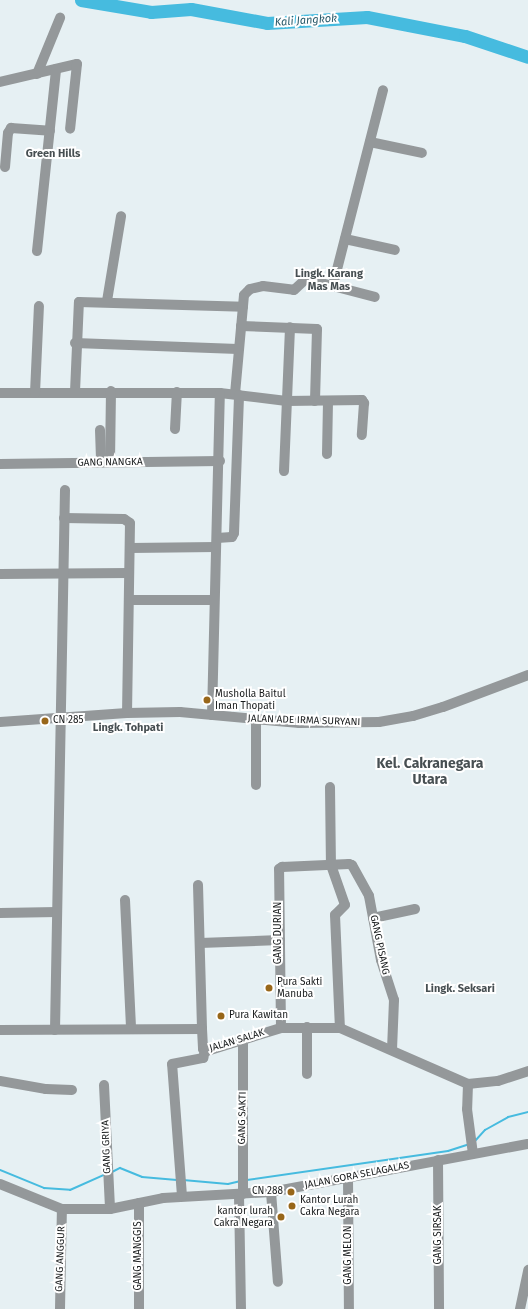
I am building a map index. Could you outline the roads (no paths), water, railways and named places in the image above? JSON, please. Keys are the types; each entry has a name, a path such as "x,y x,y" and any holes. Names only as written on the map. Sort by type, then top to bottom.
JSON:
{"street":[{"path":"37,74 60,18"},
{"path":"0,82 77,64 70,129"},
{"path":"37,251 56,70"},
{"path":"333,285 383,90"},
{"path":"5,167 8,132 11,128 50,131"},
{"path":"370,142 422,153"},
{"path":"107,301 121,216"},
{"path":"345,239 395,250"},
{"path":"130,548 216,542 232,537 234,533 238,348 244,295 256,287 292,290 305,279 375,297"},
{"path":"75,392 78,304 82,301 242,307"},
{"path":"35,392 39,306"},
{"path":"240,326 290,327 318,330 315,401"},
{"path":"284,471 290,327"},
{"path":"76,343 238,348"},
{"path":"0,392 220,393 287,401 363,401 362,435"},
{"path":"106,462 112,392"},
{"path":"175,429 177,392"},
{"path":"212,715 213,600 220,461 220,393"},
{"path":"327,454 328,401"},
{"path":"100,430 106,462"},
{"name":"GANG NANGKA","path":"0,464 220,461"},
{"path":"55,1030 62,575 65,490"},
{"path":"64,518 127,520 130,524 127,713"},
{"path":"0,574 62,575 129,573"},
{"path":"129,600 213,600"},
{"name":"JALAN ADE IRMA SURYANI","path":"0,722 127,713 180,712 256,720 329,724 397,720 443,707 528,675"},
{"path":"256,720 256,785"},
{"path":"330,787 331,865 345,905 335,915 340,1028"},
{"name":"GANG PISANG","path":"331,865 349,864 353,867 368,896 381,960 394,1000 392,1049"},
{"name":"GANG DURIAN","path":"281,1028 278,872 280,868 285,867 331,865"},
{"name":"JALAN SALAK","path":"198,885 202,1028 205,1050 243,1041 281,1028 340,1028 392,1049 468,1084"},
{"path":"125,900 130,1029"},
{"path":"373,918 415,909"},
{"path":"0,913 57,912"},
{"path":"200,944 280,940"},
{"path":"307,1027 307,1074"},
{"path":"0,1030 202,1028"},
{"name":"GANG SAKTI","path":"241,1309 243,1041"},
{"path":"182,1192 172,1064 203,1058 205,1050"},
{"path":"472,1147 468,1084 498,1080 528,1072"},
{"path":"0,1081 46,1089 72,1090"},
{"name":"GANG GRIYA","path":"104,1085 110,1210"},
{"name":"JALAN GORA SELAGALAS","path":"0,1184 62,1209 110,1210 182,1192 271,1192 438,1160 472,1147 528,1144"},
{"name":"GANG SIRSAK","path":"438,1160 439,1309"},
{"name":"GANG MELON","path":"348,1177 349,1309"},
{"path":"271,1192 278,1282"},
{"name":"GANG MANGGIS","path":"139,1203 140,1309"},
{"name":"GANG ANGGUR","path":"60,1309 62,1209"},
{"path":"520,1309 528,1270"}],"waterway":[{"name":"Kali Jangkok","path":"81,0 151,12 191,9 267,23 367,17 465,36 528,57"},
{"path":"475,1141 485,1130 508,1117 528,1112"},
{"path":"247,1180 448,1151 469,1144"},
{"path":"112,1172 120,1168 142,1177 177,1180"},
{"path":"0,1170 44,1188 70,1190 106,1174"},
{"path":"183,1180 228,1184 241,1181"}],"place":[{"name":"Musholla Baitul Iman Thopati","path":"207,700"},
{"name":"CN 285","path":"45,721"},
{"name":"Pura Sakti Manuba","path":"269,988"},
{"name":"Pura Kawitan","path":"221,1016"},
{"name":"CN 288","path":"291,1192"},
{"name":"Kantor Lurah Cakra Negara","path":"292,1206"},
{"name":"kantor lurah Cakra Negara","path":"281,1217"}],"district":[{"name":"Green Hills","path":"53,154"},
{"name":"Lingk. Karang Mas Mas","path":"329,281"},
{"name":"Lingk. Tohpati","path":"128,728"},
{"name":"Kel. Cakranegara Utara","path":"430,772"},
{"name":"Lingk. Seksari","path":"460,989"}]}
